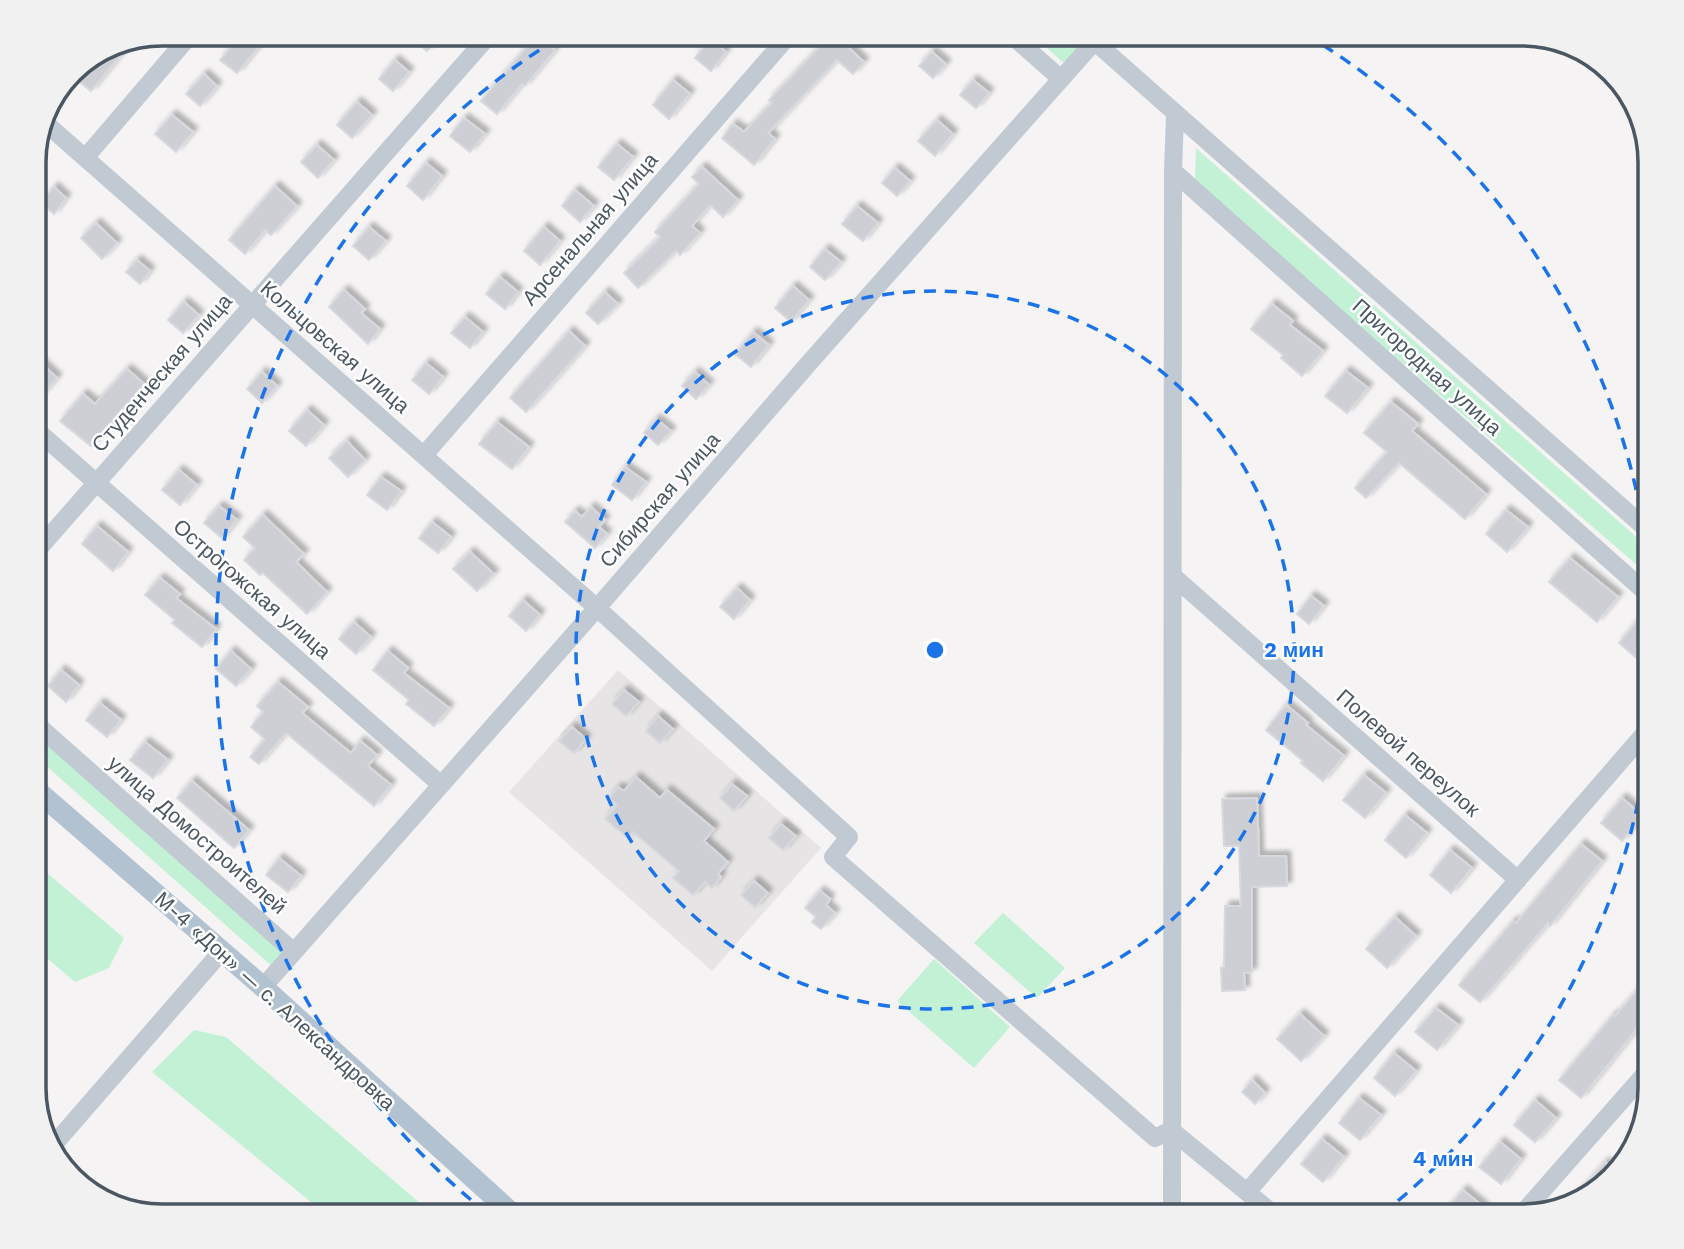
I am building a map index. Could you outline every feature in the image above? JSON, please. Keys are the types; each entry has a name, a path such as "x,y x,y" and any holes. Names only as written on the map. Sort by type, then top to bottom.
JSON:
{"main road":[{"name":"М-4 «Дон» — с. Александровка","path":"46,798 263,987 502,1204"}],"street":[{"path":"85,158 181,46"},
{"name":"Студенческая улица","path":"46,540 480,46"},
{"name":"Арсенальная улица","path":"424,455 780,46"},
{"path":"1024,46 1060,78"},
{"name":"Сибирская улица","path":"294,952 1060,78 1083,46"},
{"path":"1099,46 1638,522"},
{"path":"1172,1204 1175,116"},
{"name":"Кольцовская улица","path":"50,127 597,608 849,837 833,857 1155,1138 1171,1130"},
{"name":"Пригородная улица","path":"1173,171 1638,585"},
{"name":"Острогожская улица","path":"46,439 440,785"},
{"name":"Полевой переулок","path":"1173,576 1518,880"},
{"name":"улица Домостроителей","path":"46,733 294,952"},
{"path":"1248,1191 1638,741"},
{"path":"58,1140 222,951"},
{"path":"263,987 294,952"},
{"path":"1531,1203 1638,1082"},
{"path":"1171,1130 1263,1204"}],"shaded area":[{"path":"618,670 821,848 712,971 509,792"}],"green space":[{"path":"1045,46 1078,46 1065,64"},
{"path":"1196,148 1638,539 1638,566 1195,184"},
{"path":"46,743 286,953 273,967 46,766"},
{"path":"46,872 124,938 109,968 75,982 46,957"},
{"path":"1003,913 1065,968 1037,998 974,943"},
{"path":"934,959 1010,1027 974,1068 897,1001"},
{"path":"194,1030 226,1037 421,1204 313,1204 152,1072"}],"building":[{"path":"231,46 259,46 237,73 220,60"},
{"path":"528,46 550,46 555,50 497,114 481,101"},
{"path":"704,46 719,46 726,52 711,71 695,58"},
{"path":"821,46 847,46 864,62 853,74 837,60 768,133 775,139 754,165 722,138 733,124 744,132 772,103 769,100"},
{"path":"123,52 91,91 79,81 103,61"},
{"path":"932,52 946,64 933,78 919,66"},
{"path":"395,60 409,72 393,91 379,79"},
{"path":"204,74 217,86 200,106 186,94"},
{"path":"673,80 690,94 669,119 653,105"},
{"path":"973,80 989,93 976,108 960,95"},
{"path":"357,102 372,115 352,138 337,125"},
{"path":"172,115 193,132 176,152 155,134"},
{"path":"464,118 485,134 470,152 450,136"},
{"path":"937,120 953,134 935,156 918,141"},
{"path":"617,144 633,157 614,180 598,167"},
{"path":"317,145 334,160 318,178 301,162"},
{"path":"426,163 442,176 423,200 407,186"},
{"path":"702,167 738,200 723,217 710,205 692,226 700,233 680,255 676,251 638,288 624,273 660,237 655,232 699,184 692,177"},
{"path":"895,168 910,181 897,196 882,183"},
{"path":"275,186 297,206 271,235 265,230 245,254 229,240"},
{"path":"54,187 66,198 54,214 46,207 46,197"},
{"path":"575,190 594,206 580,222 562,206"},
{"path":"857,206 878,223 863,241 842,224"},
{"path":"96,223 117,243 102,259 81,238"},
{"path":"369,227 386,241 369,260 353,246"},
{"path":"544,227 560,241 540,265 524,251"},
{"path":"825,249 841,262 825,280 810,267"},
{"path":"137,260 150,271 140,284 126,272"},
{"path":"500,277 518,292 505,309 486,294"},
{"path":"793,286 809,300 791,322 775,308"},
{"path":"344,290 365,309 361,313 380,329 368,344 329,307"},
{"path":"605,292 618,304 598,324 586,313"},
{"path":"184,302 199,315 183,333 168,320"},
{"path":"1272,304 1293,321 1290,325 1323,351 1302,376 1281,358 1283,355 1251,329"},
{"path":"465,317 483,332 470,348 451,333"},
{"path":"569,331 585,346 526,412 510,398"},
{"path":"753,332 769,345 751,367 735,354"},
{"path":"426,363 443,377 429,394 412,380"},
{"path":"46,367 57,378 46,390"},
{"path":"127,369 148,387 127,410 124,407 91,446 60,421 83,394 95,404"},
{"path":"1346,371 1368,388 1347,413 1325,396"},
{"path":"262,372 277,386 262,403 247,389"},
{"path":"695,372 709,385 696,399 682,386"},
{"path":"1391,402 1418,424 1412,431 1486,494 1465,519 1399,463 1366,498 1355,488 1387,452 1364,433"},
{"path":"307,410 324,425 306,446 289,431"},
{"path":"656,419 671,431 658,445 644,433"},
{"path":"497,422 529,447 512,469 479,444"},
{"path":"347,441 365,460 348,477 329,458"},
{"path":"625,467 646,482 632,500 612,485"},
{"path":"179,470 197,485 180,505 162,490"},
{"path":"381,477 401,491 387,510 367,495"},
{"path":"219,506 237,520 222,538 204,523"},
{"path":"591,507 605,520 599,527 607,534 595,548 565,522 575,511 582,517"},
{"path":"1506,510 1528,527 1507,552 1486,534"},
{"path":"263,515 304,554 296,562 327,592 307,614 263,573 260,575 244,560 255,548 243,537"},
{"path":"432,522 451,537 438,553 419,538"},
{"path":"97,526 128,552 113,571 82,544"},
{"path":"470,552 494,574 477,591 453,569"},
{"path":"1570,558 1618,597 1597,622 1549,582"},
{"path":"160,578 180,594 176,598 216,629 202,647 172,623 175,620 145,595"},
{"path":"737,588 750,600 734,619 720,607"},
{"path":"1311,596 1324,606 1309,624 1297,614"},
{"path":"523,600 540,615 526,631 509,616"},
{"path":"1638,620 1638,659 1619,643"},
{"path":"354,622 371,637 356,654 339,639"},
{"path":"231,651 251,669 236,686 216,669"},
{"path":"388,651 408,668 404,673 449,708 434,726 406,704 409,700 373,670"},
{"path":"61,670 79,685 66,702 48,686"},
{"path":"278,682 308,707 302,713 351,753 360,741 377,755 368,766 391,785 374,806 286,733 259,764 250,757 265,739 251,727 263,712 257,706"},
{"path":"624,690 639,702 626,716 612,704"},
{"path":"100,703 121,720 107,737 86,720"},
{"path":"1286,705 1344,756 1323,781 1266,730"},
{"path":"658,716 673,729 660,743 646,731"},
{"path":"572,727 586,739 574,753 559,741"},
{"path":"145,742 168,760 153,778 130,760"},
{"path":"1364,775 1386,793 1365,818 1343,800"},
{"path":"636,777 660,798 667,790 714,829 704,841 728,862 718,874 721,877 712,888 705,882 693,895 673,878 679,871 633,832 628,838 605,819 617,805 609,798 618,787 624,791"},
{"path":"192,781 249,830 234,848 177,798"},
{"path":"732,784 747,796 734,811 720,798"},
{"path":"1257,798 1259,856 1286,856 1287,886 1252,887 1252,972 1244,973 1245,990 1222,991 1225,906 1241,906 1239,846 1224,846 1222,799"},
{"path":"1622,798 1638,812 1638,822 1622,841 1601,823"},
{"path":"1405,815 1427,833 1406,858 1385,840"},
{"path":"781,824 796,836 783,850 769,838"},
{"path":"1581,844 1602,861 1550,926 1548,923 1480,1002 1459,985 1513,921 1516,923"},
{"path":"1450,850 1472,868 1451,893 1430,875"},
{"path":"279,858 301,876 288,892 266,875"},
{"path":"754,881 768,893 755,907 741,895"},
{"path":"820,891 830,899 826,905 835,913 821,929 812,922 816,917 805,908"},
{"path":"1395,917 1416,936 1387,968 1366,949"},
{"path":"1638,989 1638,1027 1581,1098 1559,1080 1613,1015 1615,1016"},
{"path":"1436,1008 1458,1025 1437,1050 1415,1032"},
{"path":"1300,1014 1324,1036 1301,1061 1277,1039"},
{"path":"1394,1053 1416,1071 1395,1096 1374,1078"},
{"path":"1252,1080 1265,1093 1255,1104 1242,1092"},
{"path":"1359,1098 1381,1115 1360,1140 1339,1123"},
{"path":"1535,1100 1556,1118 1535,1142 1514,1125"},
{"path":"1322,1139 1344,1157 1323,1182 1301,1164"},
{"path":"1500,1142 1521,1159 1501,1184 1479,1167"},
{"path":"1605,1162 1609,1165 1593,1180 1585,1185"},
{"path":"1463,1190 1480,1204 1451,1204"}]}
